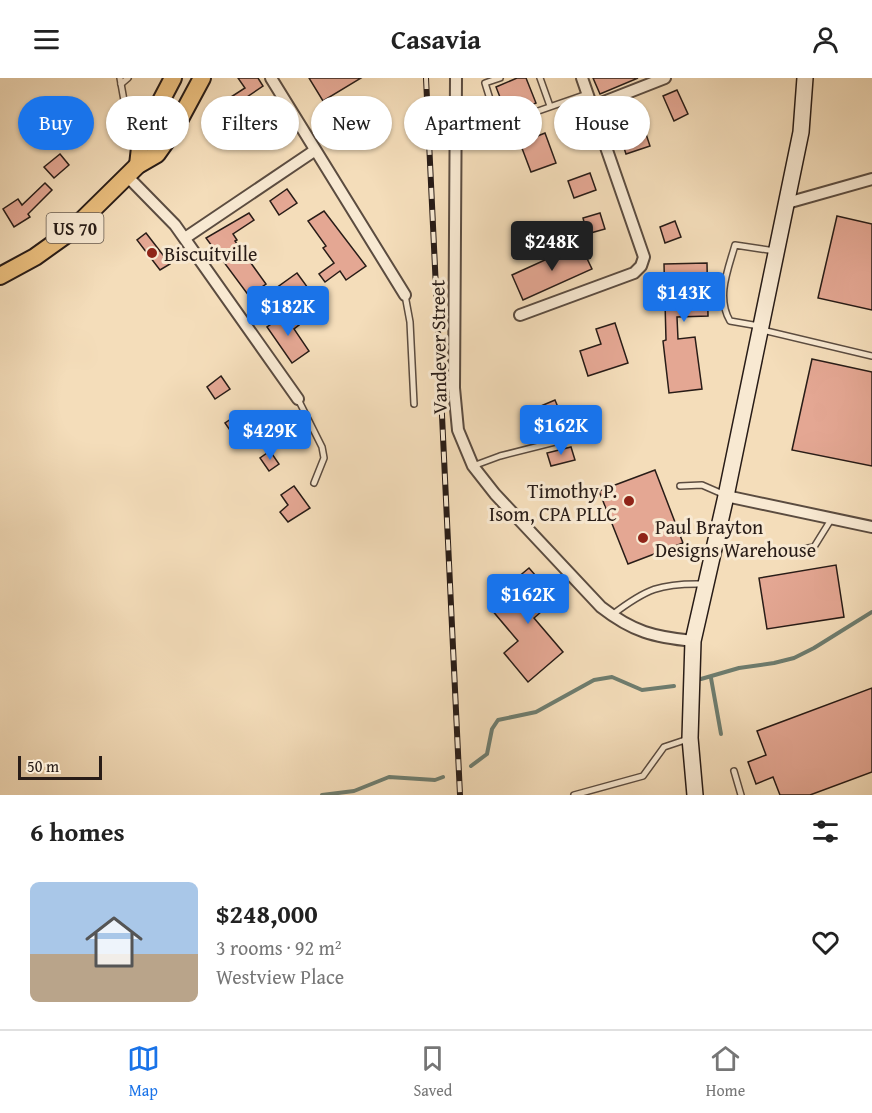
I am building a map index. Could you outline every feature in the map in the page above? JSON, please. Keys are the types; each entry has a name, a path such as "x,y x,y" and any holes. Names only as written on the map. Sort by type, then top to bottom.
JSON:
{"main road":[{"path":"164,96 173,78"},
{"name":"US 70","path":"0,276 35,257 70,231 133,171 157,154 174,130 202,78"},
{"path":"133,171 138,150"}],"street":[{"path":"271,78 405,295"},
{"name":"Vandever Street","path":"456,78 455,410 464,448 473,466 495,494 601,607 623,624 644,632 666,638 693,641"},
{"path":"582,78 587,94"},
{"path":"617,96 665,78"},
{"path":"695,795 690,738 693,641 726,496 787,203 801,132 805,78"},
{"path":"520,315 634,273 642,266 644,257 606,150"},
{"path":"185,238 314,151"},
{"path":"133,171 185,238 298,399"},
{"path":"787,203 872,179"},
{"path":"726,496 872,527"}],"lane":[{"path":"123,96 120,81 128,78"},
{"path":"500,78 485,83 498,125 587,94"},
{"path":"540,78 550,106"},
{"path":"777,252 735,245 724,282 725,313 730,321 872,356"},
{"path":"405,295 411,322 414,404"},
{"path":"298,399 322,447 324,458 314,483"},
{"path":"473,466 500,456 559,441"},
{"path":"680,486 702,485 726,496"},
{"path":"769,555 814,547 832,518"},
{"path":"612,615 635,597 665,585 705,584"},
{"path":"573,795 643,776 664,747 690,738"},
{"path":"734,771 741,795"}],"building":[{"path":"238,78 258,78 263,86 248,96 232,96 245,88"},
{"path":"309,78 361,78 331,96 320,96"},
{"path":"517,78 526,78 533,96 500,96 496,87"},
{"path":"593,78 638,78 600,94"},
{"path":"677,90 688,114 674,121 663,96"},
{"path":"545,133 556,163 531,172 523,150 542,150 542,134"},
{"path":"625,150 638,150 626,154"},
{"path":"60,154 69,165 54,178 44,167"},
{"path":"590,173 596,190 574,198 568,181"},
{"path":"45,183 52,190 28,214 30,217 14,227 3,209 18,199 22,205"},
{"path":"287,189 297,203 279,215 270,201"},
{"path":"324,211 366,266 346,280 340,271 325,282 319,274 334,263 323,248 326,246 308,221"},
{"path":"249,213 254,220 233,234 237,240 235,241 266,284 249,296 206,238"},
{"path":"600,213 605,229 587,234 583,218"},
{"path":"837,216 872,224 872,310 818,298"},
{"path":"675,221 681,237 665,243 660,227"},
{"path":"146,233 170,264 160,270 137,240"},
{"path":"580,244 592,269 523,300 512,275"},
{"path":"707,263 708,316 677,317 678,339 695,337 702,389 669,393 663,341 666,340 664,264"},
{"path":"297,273 308,288 283,306 272,291"},
{"path":"289,312 299,325 294,329 309,351 292,363 267,327"},
{"path":"615,323 628,363 588,376 580,351 601,344 596,329"},
{"path":"812,359 872,372 872,466 792,450"},
{"path":"221,376 230,389 215,399 207,387"},
{"path":"555,400 562,417 548,423 541,406"},
{"path":"243,411 251,423 234,436 225,423"},
{"path":"571,447 575,460 551,466 547,453"},
{"path":"270,451 279,464 269,471 260,458"},
{"path":"655,470 683,543 628,564 599,491"},
{"path":"294,486 310,508 288,522 280,512 288,505 281,495"},
{"path":"836,565 844,617 767,629 759,578"},
{"path":"529,568 556,599 534,618 563,652 528,682 504,653 518,641 491,609 509,593 505,588"},
{"path":"872,688 872,772 810,795 780,795 773,777 756,784 748,762 766,755 757,731"}],"waterway":[{"path":"701,679 739,668 794,658 872,612"},
{"path":"471,766 487,754 492,729 498,720 536,712 594,680 612,677 642,690 674,686"},
{"path":"711,678 721,734"},
{"path":"322,795 354,791 389,777 435,780 443,777"}],"railway":[{"path":"426,78 460,795"}],"place":[{"name":"Biscuitville","path":"152,253"},
{"name":"Timothy P. Isom, CPA PLLC","path":"629,501"},
{"name":"Paul Brayton Designs Warehouse","path":"643,538"}]}
